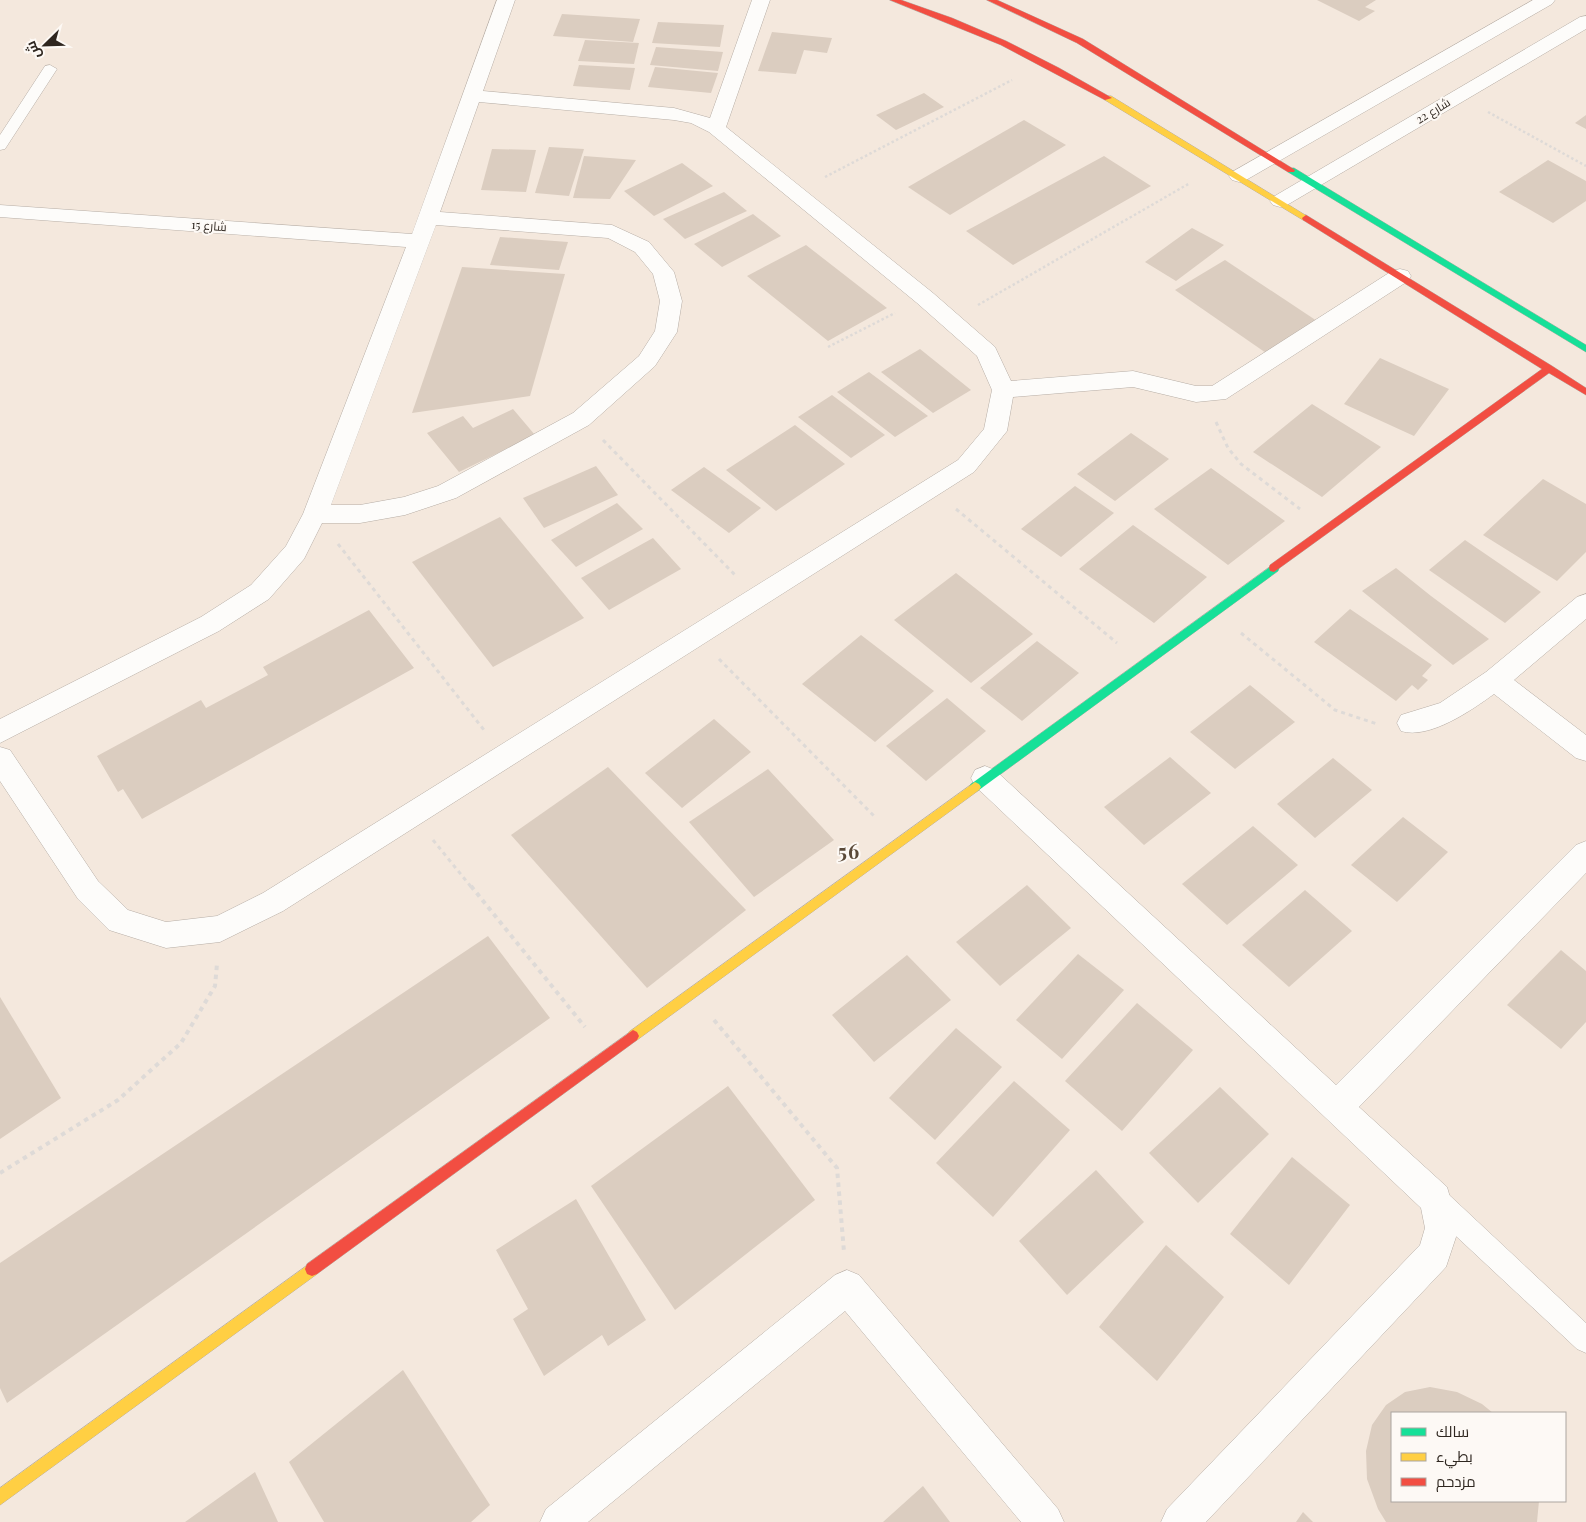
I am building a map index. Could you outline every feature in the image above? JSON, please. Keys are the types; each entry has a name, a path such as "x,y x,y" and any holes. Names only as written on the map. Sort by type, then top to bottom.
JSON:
{"street":[{"path":"0,732 210,624 260,592 295,552 315,514 417,241 428,218 506,0"},
{"path":"716,128 761,0"},
{"path":"894,0 982,31 1046,63 1239,176 1586,392"},
{"path":"991,0 1080,41 1586,349"},
{"path":"1239,176 1546,0"},
{"name":"شارع 22","path":"1280,201 1586,21"},
{"path":"0,758 88,890 119,921 166,935 220,929 273,902 966,466 995,430 1002,390 987,352 925,298 716,128 697,119 674,114 471,96"},
{"name":"شارع 15","path":"0,210 417,241"},
{"path":"315,514 360,514 405,506 447,492 581,418 647,362 666,332 671,301 663,272 642,247 612,232 428,218"},
{"path":"1002,390 1132,379 1162,384 1189,395 1205,396 1218,393 1400,276"},
{"path":"0,1497 1549,368"},
{"path":"1411,723 1448,712 1494,680 1586,604"},
{"path":"1494,680 1586,750"},
{"path":"985,778 1436,1199 1442,1228 1434,1256 1180,1522"},
{"path":"1337,1107 1586,854"},
{"path":"559,1522 847,1287 1045,1522"}],"lane":[{"path":"0,146 50,69"},
{"path":"1436,1199 1586,1340"}],"path":[{"path":"796,192 1046,63"},
{"path":"1459,96 1586,166"},
{"path":"951,320 1221,166"},
{"path":"828,347 925,298"},
{"path":"1189,395 1216,422 1228,448 1241,464 1327,530"},
{"path":"581,418 757,597"},
{"path":"931,488 1142,664"},
{"path":"315,514 504,756"},
{"path":"1215,612 1335,710 1377,724 1411,723"},
{"path":"696,636 899,842"},
{"path":"412,814 607,1054"},
{"path":"0,1173 118,1100 181,1043 215,986 220,929"},
{"path":"691,993 837,1168 847,1287"}],"building":[{"path":"1317,0 1376,0 1365,7 1375,11 1359,21"},
{"path":"562,14 640,19 633,42 553,36"},
{"path":"658,22 724,25 720,47 652,43"},
{"path":"772,32 832,38 827,53 804,50 796,74 758,71"},
{"path":"585,40 639,43 634,64 578,61"},
{"path":"656,47 723,52 718,71 650,65"},
{"path":"579,65 635,68 630,90 573,86"},
{"path":"655,67 718,73 711,93 648,87"},
{"path":"924,93 944,107 896,130 876,115"},
{"path":"1586,115 1586,129 1575,123"},
{"path":"1024,120 1066,145 950,215 908,187"},
{"path":"549,147 584,149 569,196 535,193"},
{"path":"492,149 536,150 526,192 481,190"},
{"path":"584,156 636,160 610,199 573,198"},
{"path":"1104,156 1151,186 1013,265 966,231"},
{"path":"1548,160 1586,181 1586,201 1553,223 1499,192"},
{"path":"682,163 713,186 654,216 624,191"},
{"path":"724,192 747,211 685,239 663,219"},
{"path":"753,214 781,236 722,267 694,244"},
{"path":"1192,228 1224,245 1176,281 1145,262"},
{"path":"500,237 568,242 559,270 490,265"},
{"path":"806,245 887,308 828,341 747,276"},
{"path":"1225,260 1320,323 1269,355 1175,290"},
{"path":"462,267 565,274 530,396 412,413"},
{"path":"920,349 971,390 933,413 881,372"},
{"path":"1380,358 1449,389 1414,436 1344,404"},
{"path":"869,372 928,416 895,437 837,392"},
{"path":"832,395 885,435 851,458 798,417"},
{"path":"1312,404 1381,447 1322,497 1253,452"},
{"path":"513,409 535,435 459,472 427,433 463,416 473,428"},
{"path":"795,425 845,464 776,511 726,470"},
{"path":"1131,433 1169,459 1115,501 1077,474"},
{"path":"596,466 618,495 544,528 523,498"},
{"path":"704,467 761,508 729,533 671,490"},
{"path":"1211,468 1285,521 1228,565 1154,509"},
{"path":"1543,479 1586,504 1586,552 1557,581 1483,535"},
{"path":"1075,486 1114,513 1061,557 1021,529"},
{"path":"617,503 643,529 576,567 551,540"},
{"path":"500,517 584,618 493,667 412,562"},
{"path":"1133,525 1207,577 1154,623 1079,569"},
{"path":"653,538 681,569 609,610 581,578"},
{"path":"1465,540 1541,592 1505,623 1429,570"},
{"path":"1396,568 1489,639 1453,665 1362,591"},
{"path":"956,573 1033,634 971,683 894,620"},
{"path":"1350,609 1432,665 1422,676 1428,680 1418,690 1412,685 1396,701 1314,642"},
{"path":"369,610 414,668 142,819 123,789 118,792 97,756 201,700 206,708 268,675 263,667"},
{"path":"861,635 934,691 875,742 802,684"},
{"path":"1037,641 1079,673 1022,721 980,688"},
{"path":"1250,685 1295,722 1235,769 1190,732"},
{"path":"947,698 986,731 926,781 886,746"},
{"path":"714,719 751,752 682,808 645,773"},
{"path":"1170,757 1211,793 1144,845 1104,807"},
{"path":"1333,758 1372,790 1315,838 1277,804"},
{"path":"608,767 746,910 647,988 511,835"},
{"path":"768,769 834,840 754,897 689,822"},
{"path":"1403,817 1448,852 1397,902 1351,865"},
{"path":"1253,826 1298,865 1227,925 1182,884"},
{"path":"1027,885 1071,928 1000,986 956,942"},
{"path":"1305,890 1352,931 1289,987 1242,945"},
{"path":"488,936 550,1018 7,1403 0,1388 0,1263"},
{"path":"1561,950 1586,971 1586,1022 1561,1049 1507,1005"},
{"path":"1078,954 1124,990 1062,1059 1016,1020"},
{"path":"907,955 951,1000 874,1062 832,1015"},
{"path":"0,997 61,1098 0,1139"},
{"path":"1137,1003 1193,1050 1122,1131 1065,1081"},
{"path":"956,1028 1002,1067 935,1140 889,1098"},
{"path":"1014,1081 1070,1130 993,1217 936,1163"},
{"path":"728,1086 815,1200 675,1310 591,1186"},
{"path":"1220,1087 1269,1134 1198,1203 1149,1153"},
{"path":"1292,1157 1350,1205 1289,1285 1230,1234"},
{"path":"1096,1170 1144,1222 1067,1295 1019,1241"},
{"path":"576,1199 646,1320 608,1346 602,1335 544,1376 513,1319 528,1309 496,1250"},
{"path":"1166,1245 1224,1297 1157,1381 1099,1327"},
{"path":"403,1370 490,1505 471,1522 324,1522 289,1462"},
{"path":"1430,1387 1457,1392 1482,1404 1492,1412 1391,1412 1391,1502 1539,1502 1537,1522 1386,1522 1378,1509 1367,1479 1366,1451 1372,1425 1386,1405 1405,1392"},
{"path":"255,1472 278,1522 185,1522"},
{"path":"923,1486 950,1522 883,1522"},
{"path":"1303,1512 1313,1522 1296,1522"}],"traffic: fast":[{"path":"1291,170 1586,349"},
{"path":"975,787 1274,568"}],"traffic: slow":[{"path":"1108,98 1306,218"},
{"path":"633,1036 975,787"},
{"path":"0,1497 312,1269"}],"traffic: jam":[{"path":"894,0 922,9 1003,43 1056,69 1108,98"},
{"path":"991,0 1080,41 1291,170"},
{"path":"1306,218 1586,392"},
{"path":"1274,568 1549,368"},
{"path":"312,1269 633,1036"}],"district":[{"name":"56","path":"849,852"}]}
